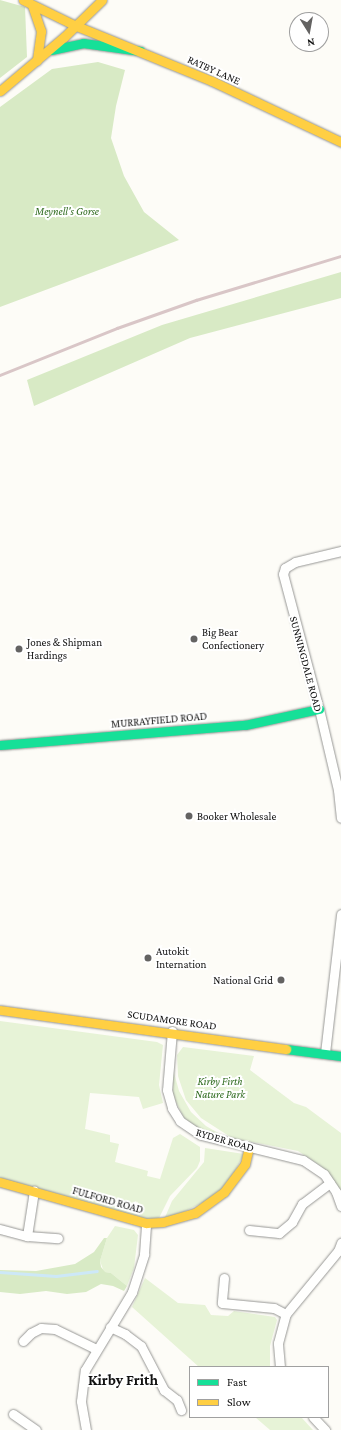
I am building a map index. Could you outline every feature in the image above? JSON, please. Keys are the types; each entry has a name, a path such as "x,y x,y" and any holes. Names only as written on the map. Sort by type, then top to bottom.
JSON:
{"street":[{"name":"RATBY LANE","path":"23,0 74,25 212,81 341,142"},
{"path":"0,91 37,61 102,0"},
{"path":"32,5 41,31 37,61"},
{"path":"49,50 83,43 140,51"},
{"name":"SUNNINGDALE ROAD","path":"341,551 295,562 285,568 283,574 319,709 338,790 341,818"},
{"name":"MURRAYFIELD ROAD","path":"0,745 245,725 319,709"},
{"path":"325,1054 341,914"},
{"name":"SCUDAMORE ROAD","path":"0,1010 341,1056"},
{"name":"RYDER ROAD","path":"172,1032 167,1090 172,1108 180,1121 201,1135 304,1160 316,1167 330,1183 341,1206"},
{"name":"FULFORD ROAD","path":"0,1182 146,1223 180,1218 209,1204 235,1179 245,1164 249,1147"},
{"path":"249,1230 279,1233 292,1222 302,1204 330,1183"},
{"path":"27,1236 34,1191"},
{"path":"85,1430 82,1386 85,1370 132,1292 140,1273 144,1254 146,1223"},
{"path":"0,1229 27,1236 58,1238"},
{"path":"280,1366 278,1343 286,1314 338,1251 341,1243"},
{"path":"224,1278 222,1303 274,1308 286,1314"},
{"path":"110,1327 125,1334 141,1346 164,1390 181,1398 181,1410"},
{"path":"23,1341 30,1333 41,1328 55,1330 96,1350"},
{"path":"13,1414 36,1430"},
{"path":"314,1418 325,1430"}],"green space":[{"path":"0,0 25,7 27,57 0,78"},
{"name":"Meynell's Gorse","path":"98,62 125,70 116,106 111,138 124,176 144,212 179,240 0,307 0,107 52,69"},
{"path":"341,272 341,298 190,338 34,406 27,380 162,325"},
{"path":"0,1021 157,1042 163,1045 159,1085 163,1103 143,1109 139,1097 90,1093 85,1129 110,1135 110,1142 119,1144 115,1162 148,1171 147,1176 160,1179 173,1138 180,1134 200,1147 200,1161 197,1168 170,1196 159,1218 147,1219 0,1180"},
{"name":"Kirby Firth Nature Park","path":"183,1047 254,1056 250,1070 294,1103 306,1107 341,1133 341,1193 322,1167 298,1151 232,1138 201,1118 186,1100 178,1076 177,1055"},
{"path":"173,1069 179,1091 191,1112 206,1126 227,1138 204,1132 184,1118 173,1096"},
{"path":"205,1148 244,1154 224,1192 163,1222 172,1201 204,1162"},
{"path":"115,1226 134,1230 138,1235 134,1268 127,1286 111,1273 104,1272 100,1261 107,1238"},
{"path":"104,1238 107,1238 100,1261 101,1267 105,1272 111,1273 127,1286 124,1291 113,1286 101,1284 86,1292 67,1294 46,1291 20,1294 0,1292 0,1270 36,1271 75,1264 94,1252"},
{"path":"145,1278 178,1303 205,1305 211,1315 228,1316 234,1311 275,1317 277,1320 270,1346 270,1366 198,1366 132,1307"},
{"path":"256,1418 302,1418 313,1430 270,1430"}],"waterway":[{"path":"0,1272 56,1276 97,1271"}],"railway":[{"path":"0,375 117,328 196,300 341,256"}],"traffic: fast":[{"path":"51,50 83,43 140,51"},
{"path":"0,745 245,725 319,709"},
{"path":"286,1049 341,1056"}],"traffic: slow":[{"path":"23,0 74,25 212,81 341,142"},
{"path":"0,91 64,37 102,0"},
{"path":"32,5 41,31 37,61"},
{"path":"0,1010 286,1049"},
{"path":"0,1182 146,1223 163,1222 195,1213 224,1192 245,1164 249,1147"}],"place":[{"name":"Big Bear Confectionery","path":"194,639"},
{"name":"Jones & Shipman Hardings","path":"19,649"},
{"name":"Booker Wholesale","path":"189,816"},
{"name":"Autokit Internation","path":"148,958"},
{"name":"National Grid","path":"281,980"}],"district":[{"name":"Kirby Frith","path":"123,1381"}]}
